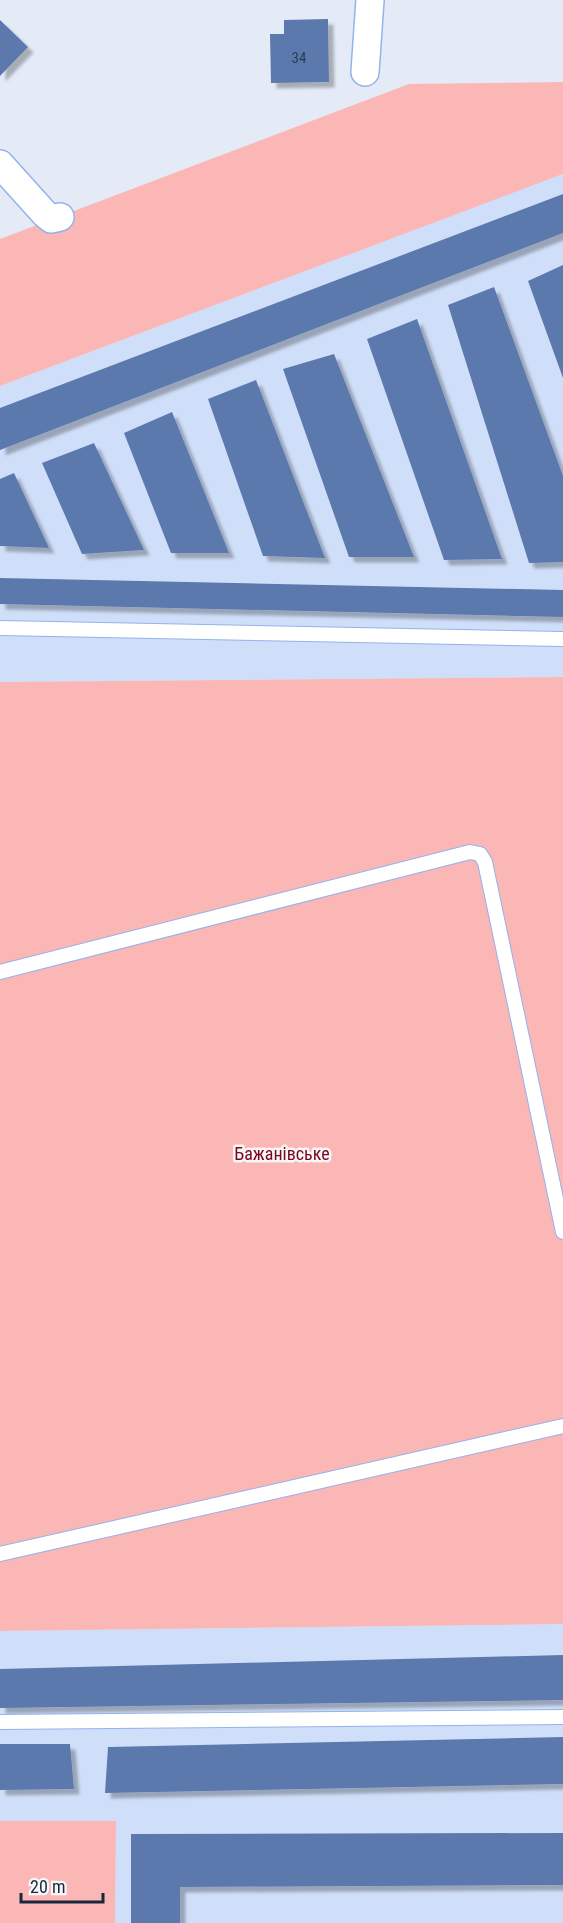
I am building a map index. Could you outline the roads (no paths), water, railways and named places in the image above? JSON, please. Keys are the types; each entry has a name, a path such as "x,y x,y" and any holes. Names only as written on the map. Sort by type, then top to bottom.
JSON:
{"street":[{"path":"365,72 370,0"},
{"path":"0,164 45,214 51,219 60,217"}],"lane":[{"path":"0,628 563,639"},
{"path":"0,972 470,852 480,854 488,873 563,1232"},
{"path":"0,1554 563,1426"},
{"path":"0,1722 563,1717"}],"park label":[{"name":"Бажанівське","path":"282,1153"}]}
